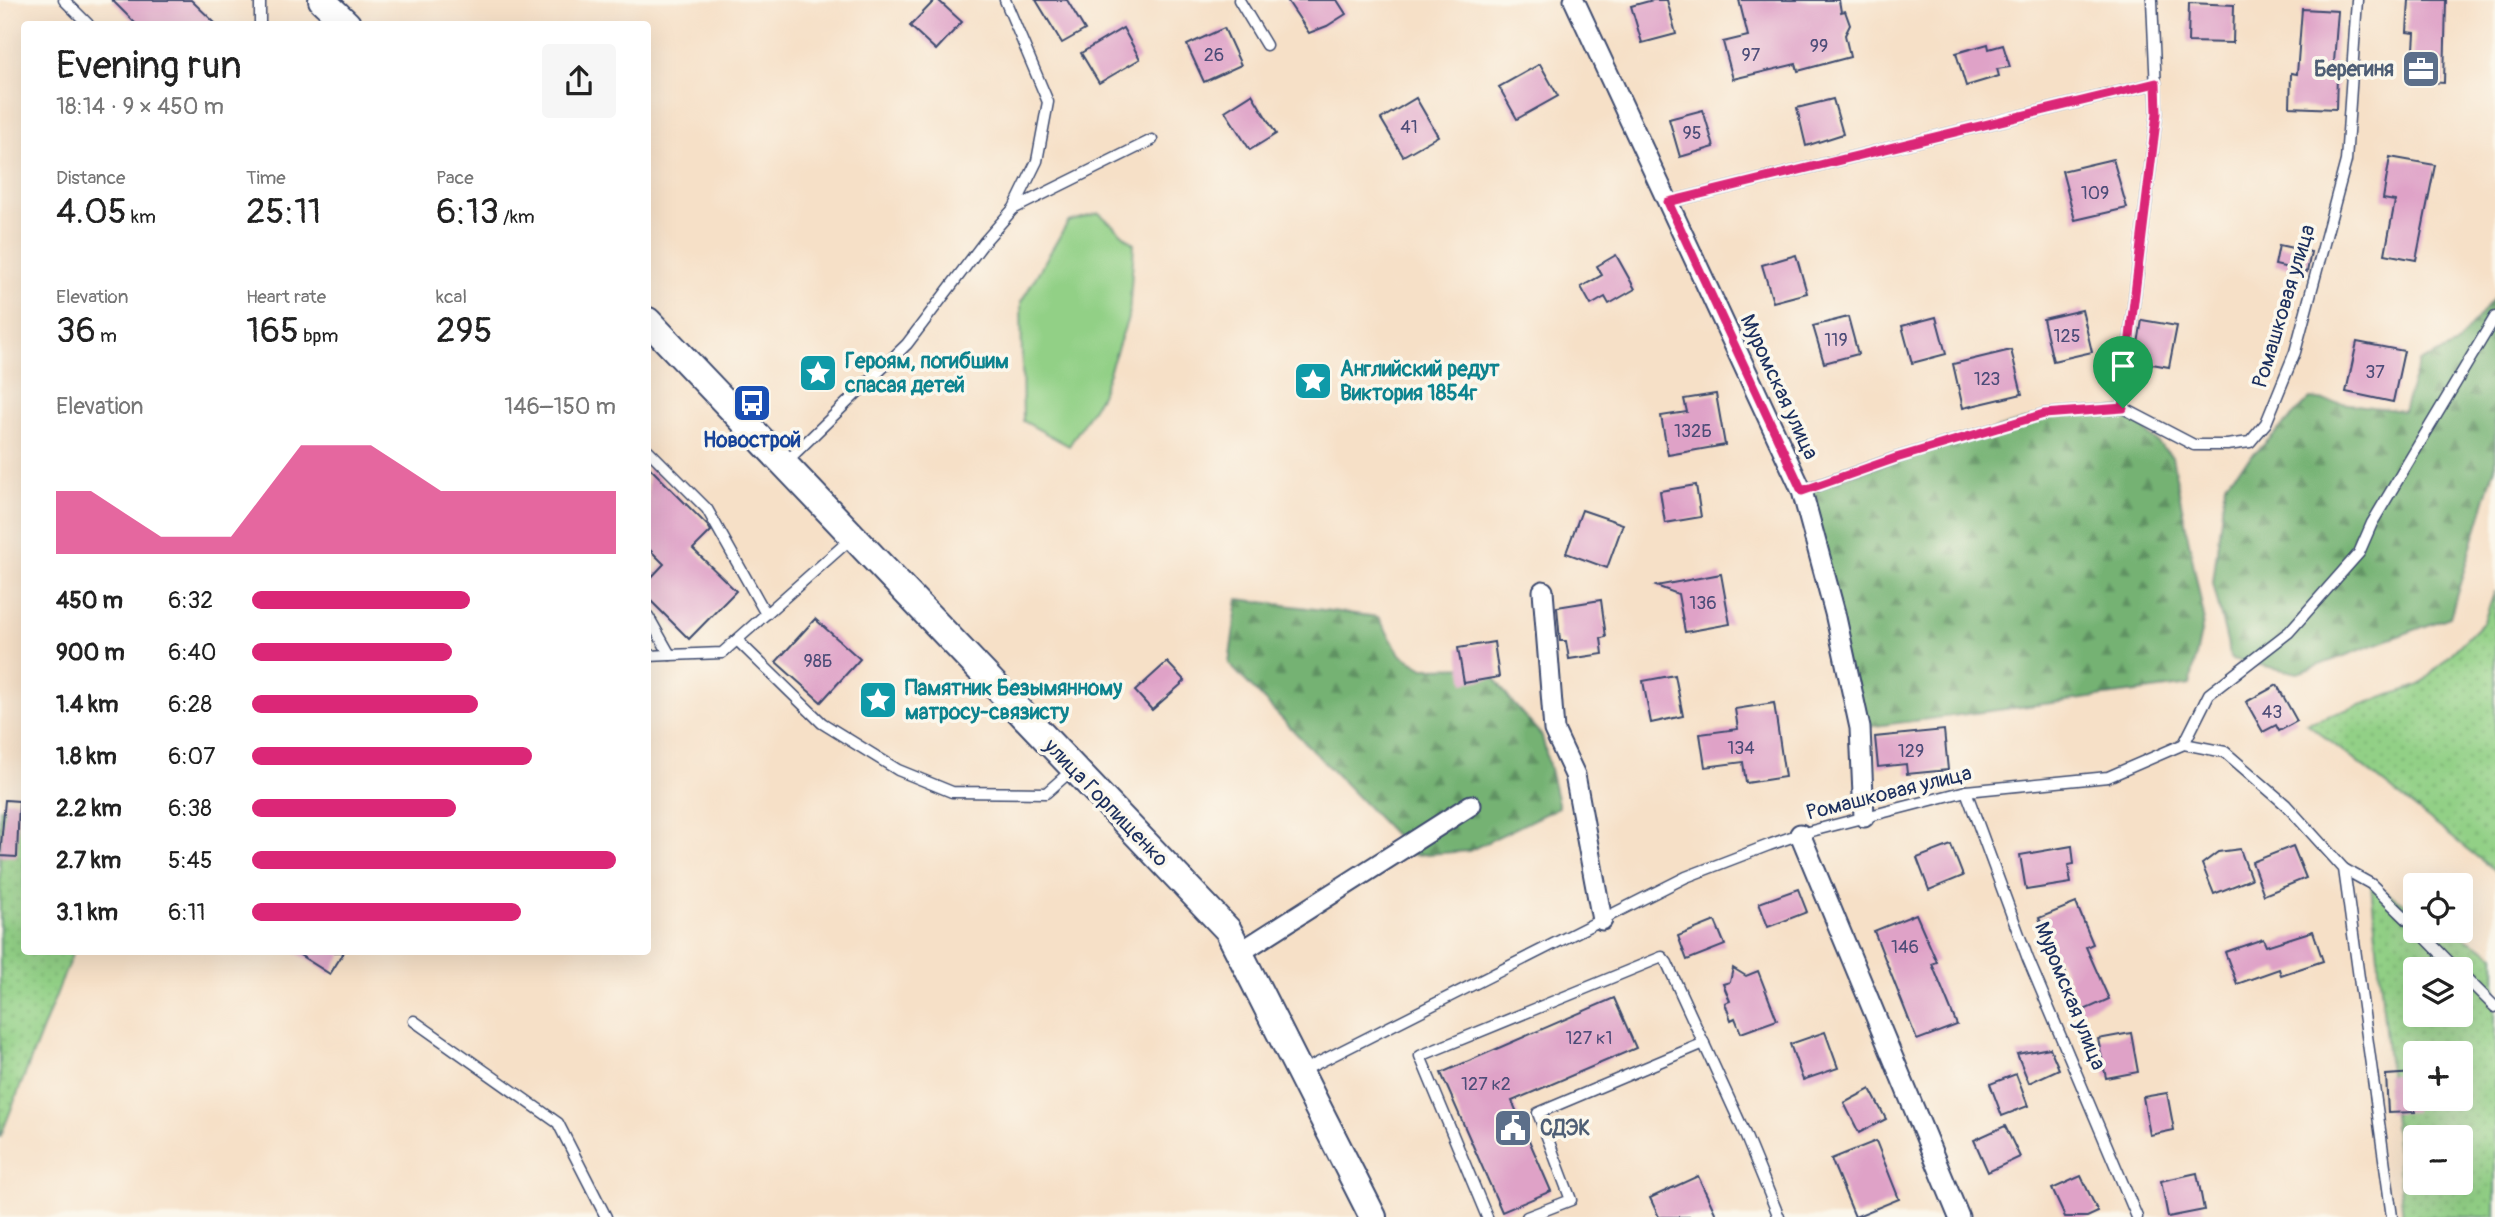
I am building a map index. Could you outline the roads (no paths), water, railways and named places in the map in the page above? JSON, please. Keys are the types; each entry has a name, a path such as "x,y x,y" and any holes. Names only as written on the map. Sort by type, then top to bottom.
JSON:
{"main road":[{"path":"322,0 344,21"},
{"name":"улица Горпищенко","path":"651,324 1228,930 1373,1217"}],"street":[{"name":"Муромская улица","path":"1574,0 1802,491 1835,613 1860,728 1864,817"},
{"path":"1543,592 1554,730 1575,775 1602,920"},
{"path":"1239,953 1471,805"},
{"path":"1800,834 1959,1217"}],"lane":[{"path":"64,0 85,21"},
{"path":"260,0 260,21"},
{"path":"784,464 907,344 985,241 1014,208 1037,161 1048,102 1005,0"},
{"path":"1239,0 1266,45"},
{"path":"1802,491 1896,458 2044,414 2123,408 2157,113 2152,0"},
{"name":"Ромашковая улица","path":"2123,408 2194,445 2250,442 2266,423 2294,352 2346,162 2357,0"},
{"path":"1668,202 2156,83"},
{"path":"1014,208 1152,139"},
{"path":"2403,915 2371,884 2344,869 2286,806 2225,752 2184,744 2209,694 2289,632 2359,553 2372,523 2495,317"},
{"path":"651,453 707,509 766,614"},
{"path":"651,656 722,653 853,537"},
{"path":"651,621 670,655"},
{"path":"737,640 822,723 898,770 952,792 1046,793 1074,769"},
{"name":"Ромашковая улица","path":"1300,1072 1686,877 1800,834 1966,791 2108,777 2184,744"},
{"name":"Муромская улица","path":"1966,791 2028,959 2137,1217"},
{"path":"2344,869 2392,1217"},
{"path":"2431,943 2445,957"},
{"path":"1487,1217 1420,1056 1662,957 1704,1043 1779,1217"},
{"path":"2473,985 2495,1007"},
{"path":"414,1021 558,1123 606,1217"},
{"path":"1527,1217 1571,1200 1538,1113 1704,1043"}],"place":[{"name":"Берегиня","path":"2421,69"},
{"name":"Героям, погибшим спасая детей","path":"818,373"},
{"name":"Английский редут Виктория 1854г","path":"1313,381"},
{"name":"Новострой","path":"752,403"},
{"name":"Памятник Безымянному матросу-связисту","path":"878,700"},
{"name":"СДЭК","path":"1513,1128"}]}
